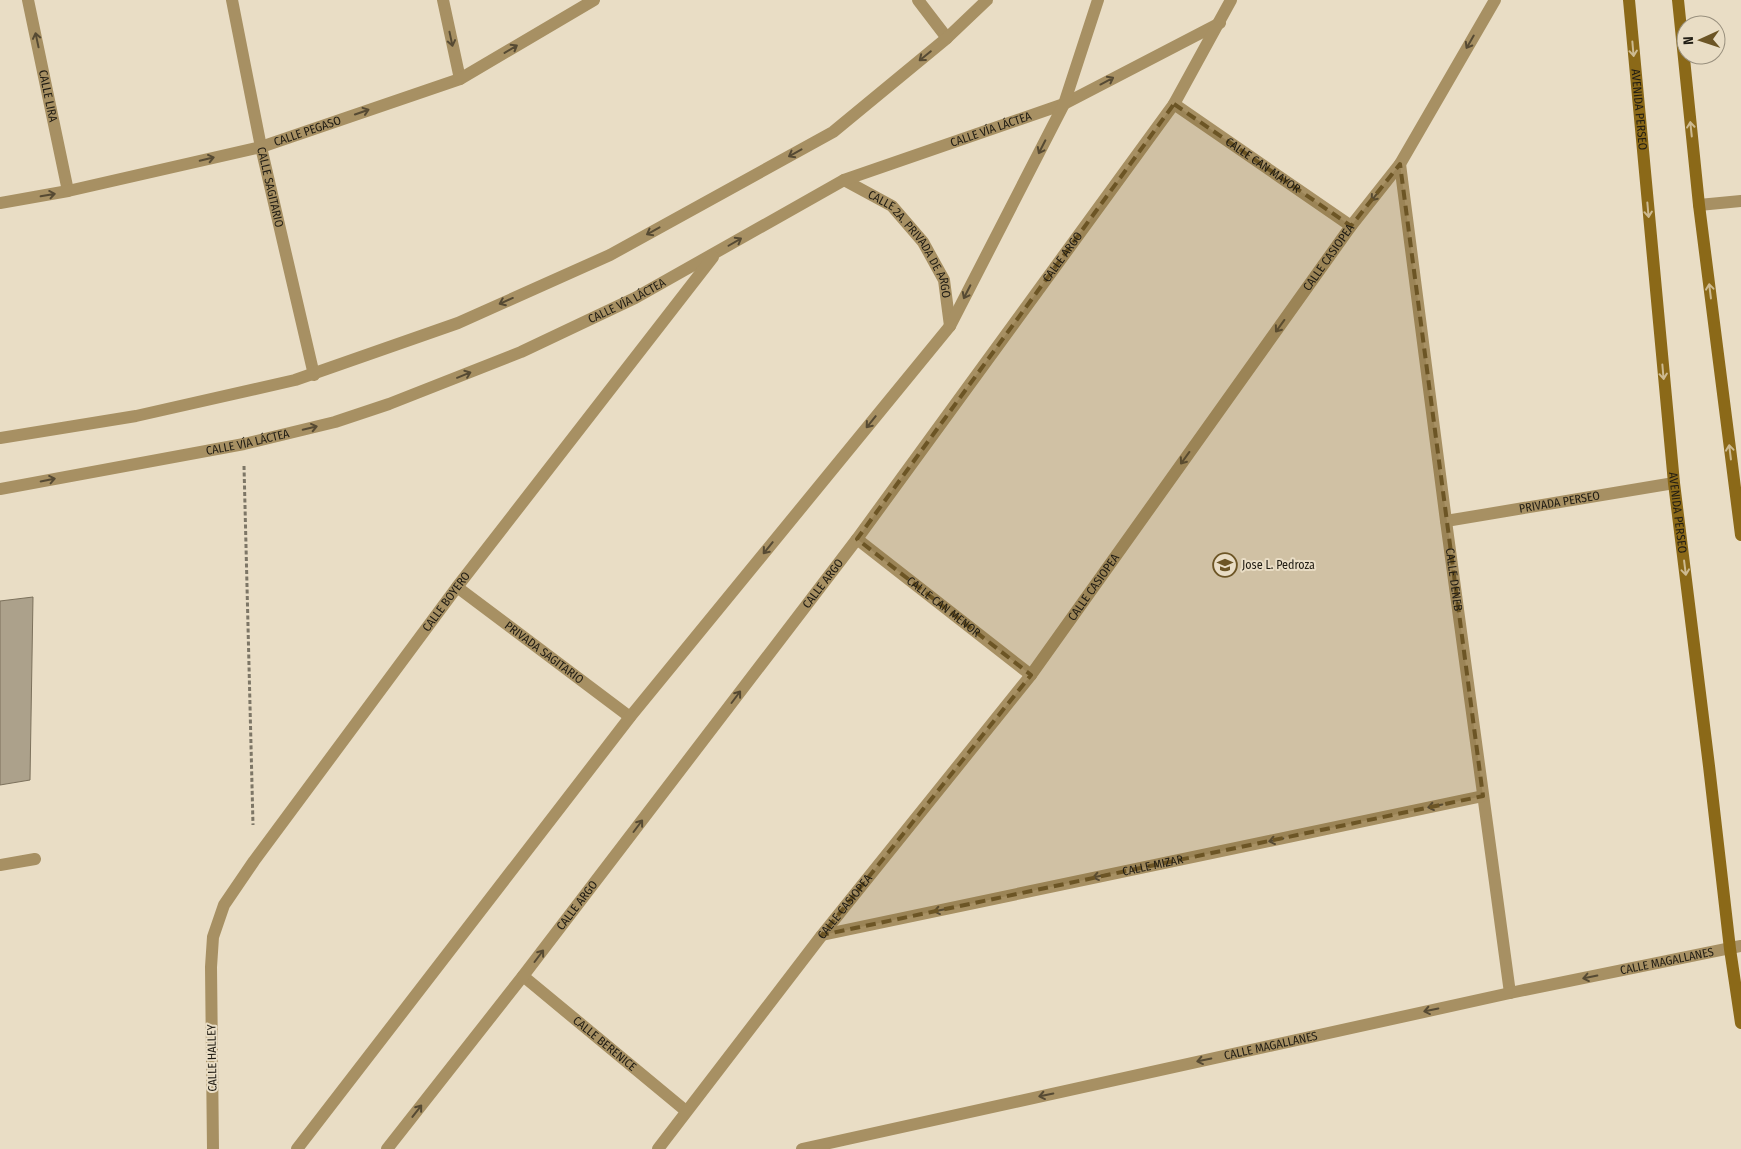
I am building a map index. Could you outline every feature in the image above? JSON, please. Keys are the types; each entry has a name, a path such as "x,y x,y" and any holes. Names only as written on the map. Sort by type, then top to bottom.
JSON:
{"main road":[{"name":"AVENIDA PERSEO","path":"1628,0 1674,483 1709,766 1735,947 1741,1023"},
{"path":"1678,0 1699,206 1741,535"}],"street":[{"name":"CALLE LIRA","path":"28,0 68,191"},
{"name":"CALLE SAGITARIO","path":"232,0 261,147 314,375"},
{"path":"443,0 460,79"},
{"name":"CALLE PEGASO","path":"0,203 68,191 261,147 460,79 594,0"},
{"path":"918,0 947,38"},
{"path":"0,438 136,416 314,375 458,323 610,255 833,132 947,38 987,0"},
{"path":"297,1149 630,717 950,326 1064,104 1098,0"},
{"name":"CALLE ARGO","path":"387,1149 523,976 857,539 1174,104 1232,0"},
{"name":"CALLE CASIOPEA","path":"658,1149 822,935 1031,674 1351,226 1400,164 1495,0"},
{"name":"CALLE VÍA LÁCTEA","path":"0,489 244,444 335,422 380,407 522,352 635,298 844,180 1064,104 1220,23"},
{"name":"CALLE CAN MAYOR","path":"1174,104 1351,226"},
{"name":"CALLE DENEB","path":"1400,164 1510,993"},
{"name":"CALLE 2A. PRIVADA DE ARGO","path":"844,180 892,206 922,242 944,280 950,326"},
{"path":"1699,206 1741,201"},
{"name":"CALLE BOYERO","path":"211,967 213,937 224,905 254,861 457,588 716,253"},
{"name":"PRIVADA PERSEO","path":"1446,521 1674,483"},
{"name":"CALLE CAN MENOR","path":"857,539 1031,674"},
{"name":"PRIVADA SAGITARIO","path":"457,588 630,717"},
{"name":"CALLE MIZAR","path":"822,935 1483,796"},
{"path":"0,865 35,859"},
{"name":"CALLE MAGALLANES","path":"807,1149 1510,993 1735,947"},
{"name":"CALLE HALLEY","path":"211,967 214,1149"},
{"name":"CALLE BERENICE","path":"523,976 686,1111"}],"path":[{"path":"244,444 254,861"}],"highlighted area":[{"path":"1174,104 1351,226 1400,164 1483,796 822,935 1031,675 857,539"}],"building":[{"path":"33,597 30,780 0,785 0,601"}],"place":[{"name":"Jose L. Pedroza","path":"1225,565"}]}
